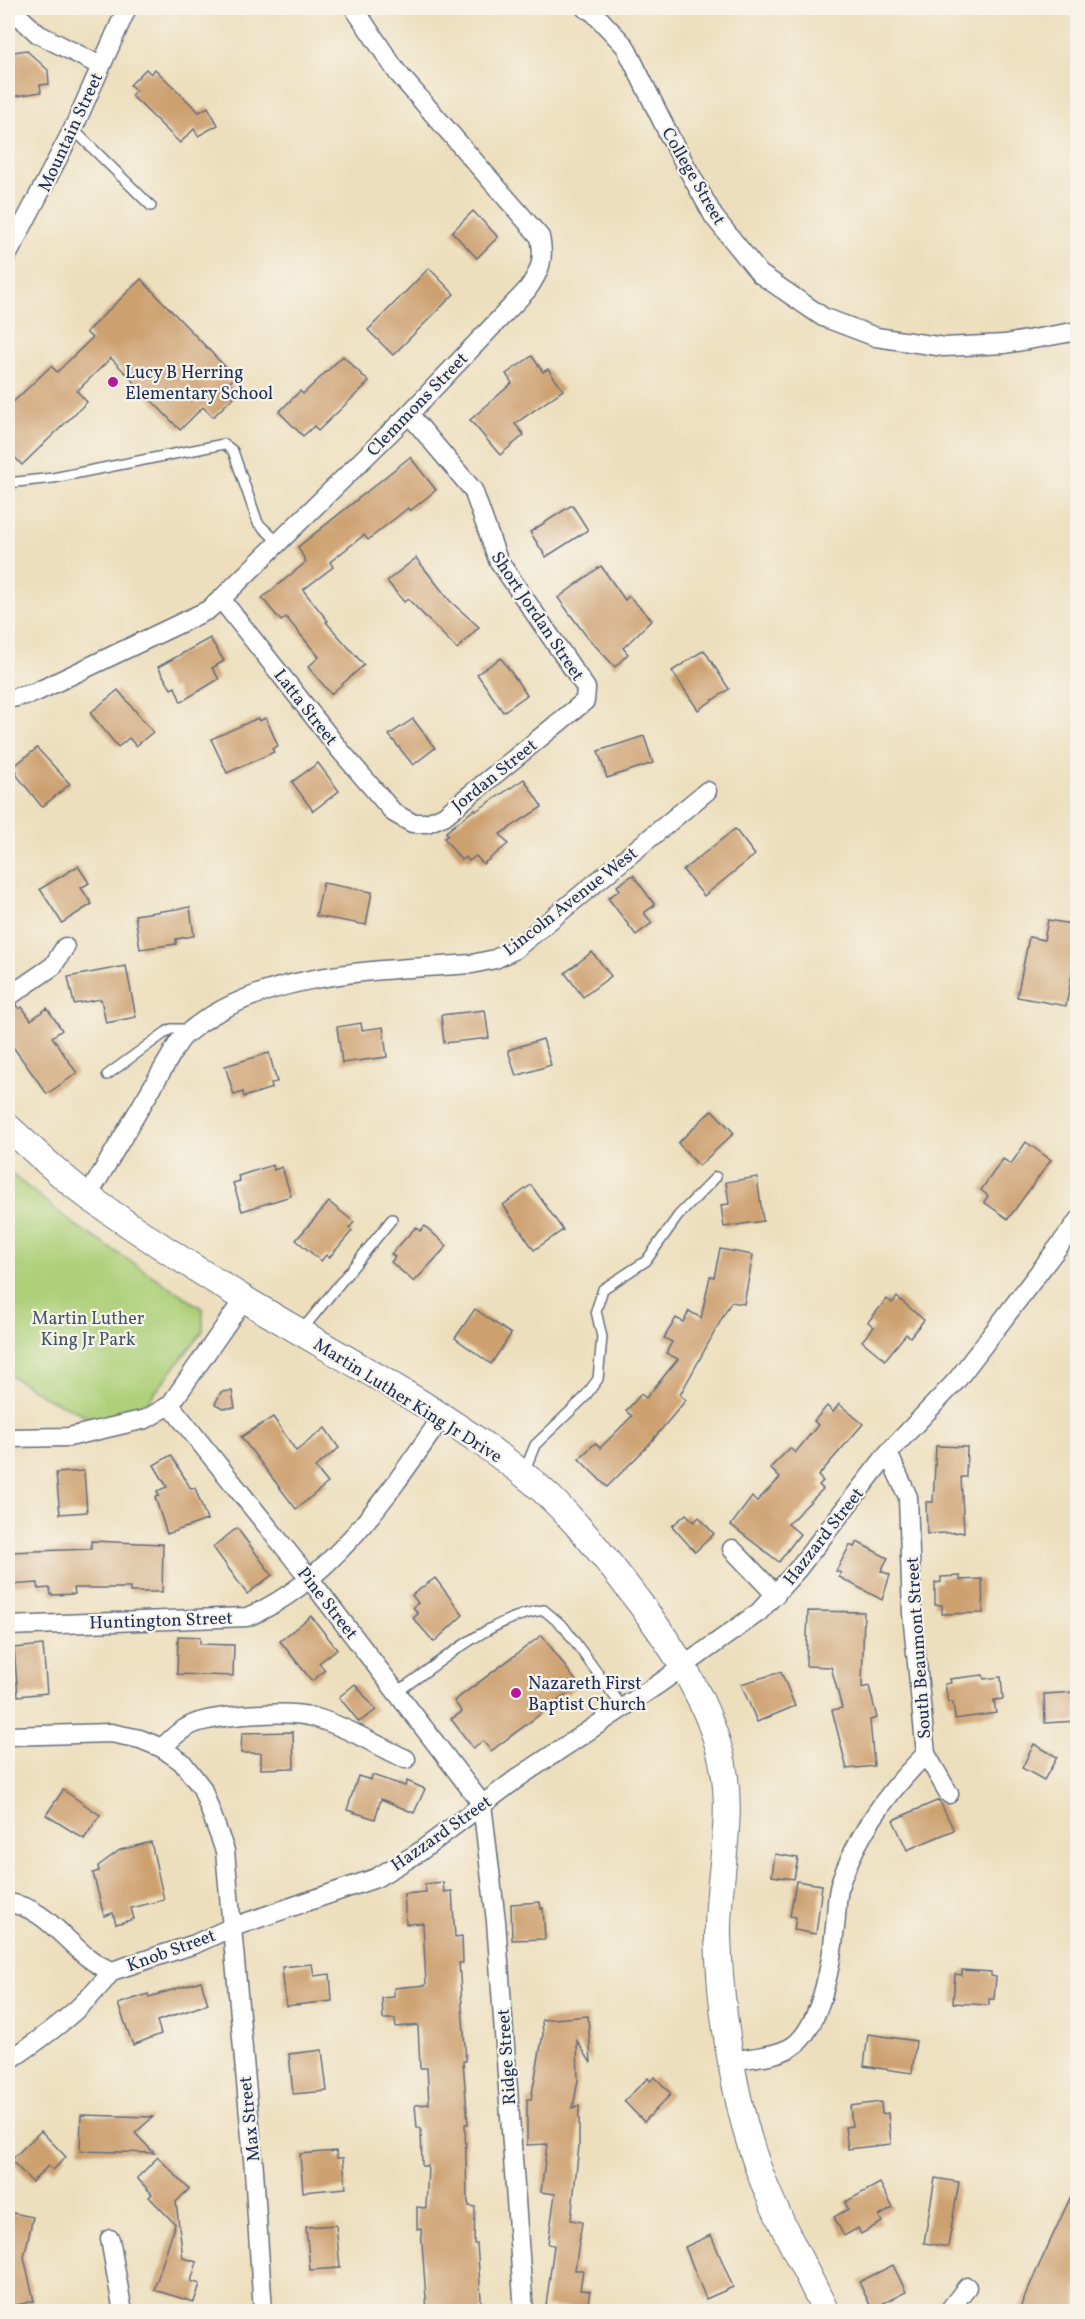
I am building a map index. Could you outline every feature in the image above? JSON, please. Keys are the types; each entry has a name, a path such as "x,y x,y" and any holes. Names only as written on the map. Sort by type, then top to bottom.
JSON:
{"main road":[{"name":"Martin Luther King Jr Drive","path":"8,1127 88,1196 244,1299 442,1417 523,1474 570,1518 615,1570 684,1666 708,1719 722,1758 726,1801 725,1853 718,1931 722,1995 731,2061 748,2131 766,2190 821,2310"}],"street":[{"path":"10,8 38,34 101,66"},
{"name":"Mountain Street","path":"8,254 73,129 127,8"},
{"name":"Clemmons Street","path":"8,699 34,693 208,610 409,414 527,290 539,273 544,253 540,237 397,72 354,8"},
{"name":"College Street","path":"585,8 593,12 625,46 671,139 714,217 760,274 823,316 876,337 944,347 1005,344 1077,331"},
{"name":"Short Jordan Street","path":"409,414 473,490 498,560 586,688 585,701"},
{"name":"Latta Street","path":"221,599 339,749 394,813"},
{"name":"Jordan Street","path":"394,813 412,823 427,823 444,816 585,701"},
{"name":"Lincoln Avenue West","path":"88,1196 170,1057 184,1036 193,1030 245,999 323,976 472,964 495,960 514,950 707,790"},
{"path":"8,998 53,966 65,947"},
{"path":"888,1453 957,1380 1077,1221"},
{"path":"8,1438 69,1437 146,1419 170,1405 244,1299"},
{"name":"Pine Street","path":"170,1405 309,1578 482,1804"},
{"name":"Huntington Street","path":"8,1626 247,1617 263,1611 309,1578 342,1547 396,1483 442,1417"},
{"name":"Hazzard Street","path":"230,1928 376,1878 418,1853 482,1804 739,1628 776,1595 888,1453"},
{"name":"South Beaumont Street","path":"731,2061 774,2053 796,2043 813,2020 824,1988 834,1941 841,1879 873,1816 897,1781 926,1754 912,1613 908,1497 888,1453"},
{"path":"732,1549 776,1595"},
{"path":"162,1748 183,1729 200,1722 275,1714 304,1715 343,1729 406,1759"},
{"path":"8,1736 111,1733 140,1739 162,1748 182,1762 202,1788 225,1851 230,1928"},
{"path":"926,1754 949,1794"},
{"name":"Ridge Street","path":"482,1804 496,1921 524,2312"},
{"path":"8,1903 29,1908 45,1918 95,1965 112,1971 98,1989 73,2012 8,2061"},
{"name":"Knob Street","path":"112,1971 195,1944 230,1928"},
{"name":"Max Street","path":"230,1928 254,2170 263,2312"},
{"path":"110,2239 123,2312"},
{"path":"948,2312 967,2287"}],"lane":[{"path":"73,129 151,206"},
{"path":"8,483 53,478 224,444 233,451 258,523 278,542"},
{"path":"107,1075 151,1040 171,1029 193,1030"},
{"path":"523,1474 535,1445 584,1398 598,1379 602,1337 596,1311 603,1289 646,1261 678,1216 716,1177"},
{"path":"300,1332 392,1219"},
{"path":"397,1692 486,1632 521,1613 544,1610 564,1627 623,1708"}],"green space":[{"name":"Martin Luther King Jr Park","path":"8,1171 75,1225 203,1309 203,1331 146,1404 96,1420 49,1399 8,1374"}],"building":[{"path":"26,50 48,70 49,84 40,85 41,92 11,97 8,53"},
{"path":"146,69 151,74 155,69 199,112 208,107 218,125 198,136 194,129 180,143 131,95 136,91 130,85"},
{"path":"473,211 498,237 477,258 452,232"},
{"path":"429,268 454,294 393,355 368,330"},
{"path":"141,279 235,377 229,383 238,393 213,417 203,407 180,430 111,358 77,391 87,402 22,465 8,450 8,407 51,366 57,372 92,338 86,332"},
{"path":"343,356 369,382 318,431 314,426 303,436 279,412 300,391 303,394"},
{"path":"532,356 543,372 548,369 563,390 515,424 524,435 500,455 470,420 512,383 506,374"},
{"path":"410,457 436,490 410,511 408,508 368,540 364,535 330,562 333,567 303,590 328,621 326,622 364,665 331,694 308,667 319,657 286,617 281,621 262,598 306,562 298,547"},
{"path":"572,505 588,530 546,557 530,532"},
{"path":"416,558 450,601 479,627 457,649 408,599 404,602 387,581"},
{"path":"601,566 625,600 629,596 652,620 623,648 628,654 615,667 587,637 558,598"},
{"path":"210,638 224,661 212,668 219,679 181,702 175,687 171,689 158,667"},
{"path":"704,650 729,689 698,710 672,671"},
{"path":"501,658 527,695 503,712 477,674"},
{"path":"118,690 153,732 136,746 129,738 118,747 90,713"},
{"path":"258,718 259,721 266,718 278,746 272,749 274,752 227,773 211,739"},
{"path":"413,719 435,748 413,765 389,735"},
{"path":"644,736 653,763 607,778 598,751"},
{"path":"37,748 70,784 42,807 15,773 17,772 13,767"},
{"path":"318,763 339,791 313,811 292,782"},
{"path":"524,779 542,807 500,834 508,844 483,864 476,856 469,861 466,857 461,860 444,838 448,835 446,832 475,809 476,811"},
{"path":"735,829 755,855 704,896 683,870"},
{"path":"78,866 89,883 81,888 92,904 62,923 40,889"},
{"path":"633,875 655,905 644,913 652,923 636,935 608,898 620,890 617,886"},
{"path":"323,883 372,892 366,925 316,916"},
{"path":"190,907 194,936 176,939 176,944 140,949 135,915"},
{"path":"1048,920 1077,925 1077,948 1066,1006 1017,997 1029,937 1044,940"},
{"path":"592,952 611,976 583,997 565,973"},
{"path":"126,966 136,1017 106,1023 101,999 74,1004 68,977"},
{"path":"16,1005 19,1009 22,1007 31,1020 47,1008 62,1030 52,1037 77,1073 47,1094 8,1040 8,1008"},
{"path":"485,1010 489,1038 444,1043 441,1015"},
{"path":"361,1023 362,1030 383,1027 387,1057 342,1063 337,1027"},
{"path":"543,1039 551,1065 516,1076 508,1050"},
{"path":"269,1053 277,1082 271,1083 272,1088 244,1097 243,1092 234,1095 225,1066"},
{"path":"712,1110 734,1133 699,1166 678,1143"},
{"path":"1026,1142 1051,1160 1008,1219 984,1202 988,1196 981,1190 1003,1159 1011,1164"},
{"path":"273,1165 274,1170 282,1167 291,1196 242,1211 233,1183 240,1181 238,1176"},
{"path":"757,1177 763,1221 724,1227 721,1205 729,1204 726,1182"},
{"path":"531,1185 563,1230 534,1250 503,1205"},
{"path":"329,1202 354,1222 349,1228 352,1231 329,1258 326,1255 321,1261 296,1240"},
{"path":"425,1226 447,1246 414,1282 391,1262 395,1257 391,1254 416,1227 420,1231"},
{"path":"720,1249 753,1255 744,1304 731,1302 680,1395 686,1400 645,1449 607,1487 579,1459 595,1443 600,1448 632,1416 626,1411 641,1394 646,1398 678,1359 666,1353 672,1342 664,1338 676,1318 683,1322 689,1311 701,1318 710,1276 714,1277"},
{"path":"897,1297 924,1320 910,1337 906,1334 885,1360 862,1341 874,1327 868,1322 887,1299 892,1303"},
{"path":"475,1309 511,1334 491,1364 455,1338"},
{"path":"232,1391 235,1408 223,1408 215,1404 221,1392"},
{"path":"839,1404 863,1424 818,1476 823,1481 819,1485 823,1489 788,1524 800,1534 779,1562 731,1525 752,1497 757,1501 780,1478 770,1468 790,1448 795,1453 818,1425 814,1421 827,1406 833,1412"},
{"path":"273,1417 296,1451 325,1428 339,1448 315,1467 328,1483 296,1509 241,1437"},
{"path":"936,1446 967,1447 966,1477 961,1477 964,1532 927,1534 926,1502 933,1502"},
{"path":"171,1455 191,1489 195,1488 207,1520 167,1534 155,1497 159,1496 157,1491 167,1487 154,1465"},
{"path":"84,1471 87,1512 60,1514 56,1473"},
{"path":"686,1514 694,1522 699,1517 714,1534 695,1552 672,1526"},
{"path":"237,1528 272,1575 247,1594 213,1547"},
{"path":"91,1541 163,1544 162,1592 130,1592 130,1588 74,1588 75,1594 51,1595 50,1588 38,1589 38,1583 8,1585 8,1552 91,1549"},
{"path":"857,1542 888,1558 881,1571 890,1575 882,1600 839,1577 841,1573 836,1571 850,1545 854,1547"},
{"path":"960,1576 960,1580 982,1579 983,1613 942,1614 942,1605 935,1605 935,1583 941,1582 941,1577"},
{"path":"435,1578 463,1615 434,1642 413,1618 418,1614 413,1607 418,1603 412,1595"},
{"path":"808,1611 864,1612 862,1688 869,1686 877,1718 870,1720 874,1766 847,1769 832,1710 842,1708 831,1667 806,1666"},
{"path":"311,1616 337,1649 319,1663 325,1670 312,1681 280,1641"},
{"name":"Nazareth First Baptist Church","path":"542,1635 579,1685 491,1751 483,1741 473,1748 451,1719 462,1712 454,1701"},
{"path":"178,1636 200,1637 200,1644 234,1645 233,1676 177,1674"},
{"path":"43,1645 47,1693 18,1696 14,1648"},
{"path":"781,1672 795,1706 757,1722 741,1684"},
{"path":"983,1675 984,1679 1001,1677 1003,1699 994,1700 996,1713 955,1719 953,1702 948,1702 945,1684 951,1683 950,1679"},
{"path":"355,1684 376,1710 359,1722 339,1697"},
{"path":"1076,1692 1077,1721 1045,1723 1044,1694"},
{"path":"293,1732 294,1768 261,1769 261,1753 241,1753 242,1733"},
{"path":"1034,1744 1057,1757 1044,1780 1022,1768"},
{"path":"372,1775 405,1786 407,1781 425,1789 414,1813 381,1799 375,1819 347,1810 358,1776 371,1780"},
{"path":"63,1790 100,1815 84,1839 46,1815"},
{"path":"939,1800 954,1830 907,1850 893,1820"},
{"path":"151,1842 164,1900 131,1908 134,1919 116,1924 113,1913 104,1916 93,1873 99,1871 98,1866 120,1850"},
{"path":"775,1854 798,1858 794,1879 772,1876"},
{"path":"796,1881 822,1885 816,1934 794,1930 796,1917 790,1916"},
{"path":"443,1882 444,1892 452,1891 455,1937 462,1936 463,1963 459,1963 466,2061 463,2061 468,2124 465,2124 467,2196 469,2206 475,2207 474,2244 477,2244 482,2312 427,2312 421,2229 417,2229 417,2207 426,2208 428,2166 422,2166 421,2128 417,2128 415,2105 429,2104 427,2068 420,2068 418,2025 396,2027 395,2019 383,2019 382,1998 394,1997 394,1988 426,1985 423,1923 406,1924 404,1894 426,1892 425,1884"},
{"path":"540,1902 541,1909 543,1908 545,1939 512,1940 511,1904"},
{"path":"312,1964 314,1976 330,1974 332,2001 286,2006 282,1967"},
{"path":"962,1970 991,1972 991,1976 996,1977 994,1999 989,1999 989,2005 953,2003 955,1974 962,1975"},
{"path":"201,1981 208,2004 157,2021 161,2034 133,2045 118,2004"},
{"path":"588,2016 591,2063 577,2041 578,2080 573,2108 579,2105 579,2146 571,2220 582,2222 575,2270 583,2270 580,2290 590,2291 587,2310 546,2306 554,2245 548,2244 555,2194 541,2192 547,2144 527,2145 527,2099 531,2099 543,2034 542,2020"},
{"path":"868,2034 916,2041 912,2073 864,2066"},
{"path":"322,2050 327,2091 293,2094 289,2054"},
{"path":"655,2077 671,2094 644,2122 624,2101 648,2078 650,2081"},
{"path":"881,2102 882,2114 888,2113 891,2144 848,2149 845,2127 852,2126 850,2106"},
{"path":"81,2115 153,2117 135,2133 154,2153 80,2151"},
{"path":"41,2131 66,2157 53,2170 48,2166 32,2182 11,2160"},
{"path":"336,2151 337,2158 343,2158 346,2188 303,2192 300,2154"},
{"path":"158,2157 189,2189 176,2202 183,2258 197,2262 191,2281 200,2284 194,2302 154,2290 175,2224 149,2197 152,2194 137,2178"},
{"path":"935,2178 959,2182 948,2247 924,2243"},
{"path":"880,2183 893,2208 879,2216 882,2222 861,2234 858,2228 844,2236 834,2217 848,2209 845,2202"},
{"path":"1077,2183 1077,2312 1018,2312 1035,2274"},
{"path":"8,2212 33,2217 24,2257 34,2301 8,2307"},
{"path":"336,2225 340,2268 310,2270 306,2227"},
{"path":"711,2235 733,2287 706,2299 685,2247"},
{"path":"893,2265 906,2292 872,2309 859,2282"}],"place":[{"name":"Lucy B Herring Elementary School","path":"113,382"},
{"name":"Nazareth First Baptist Church","path":"516,1693"}]}
